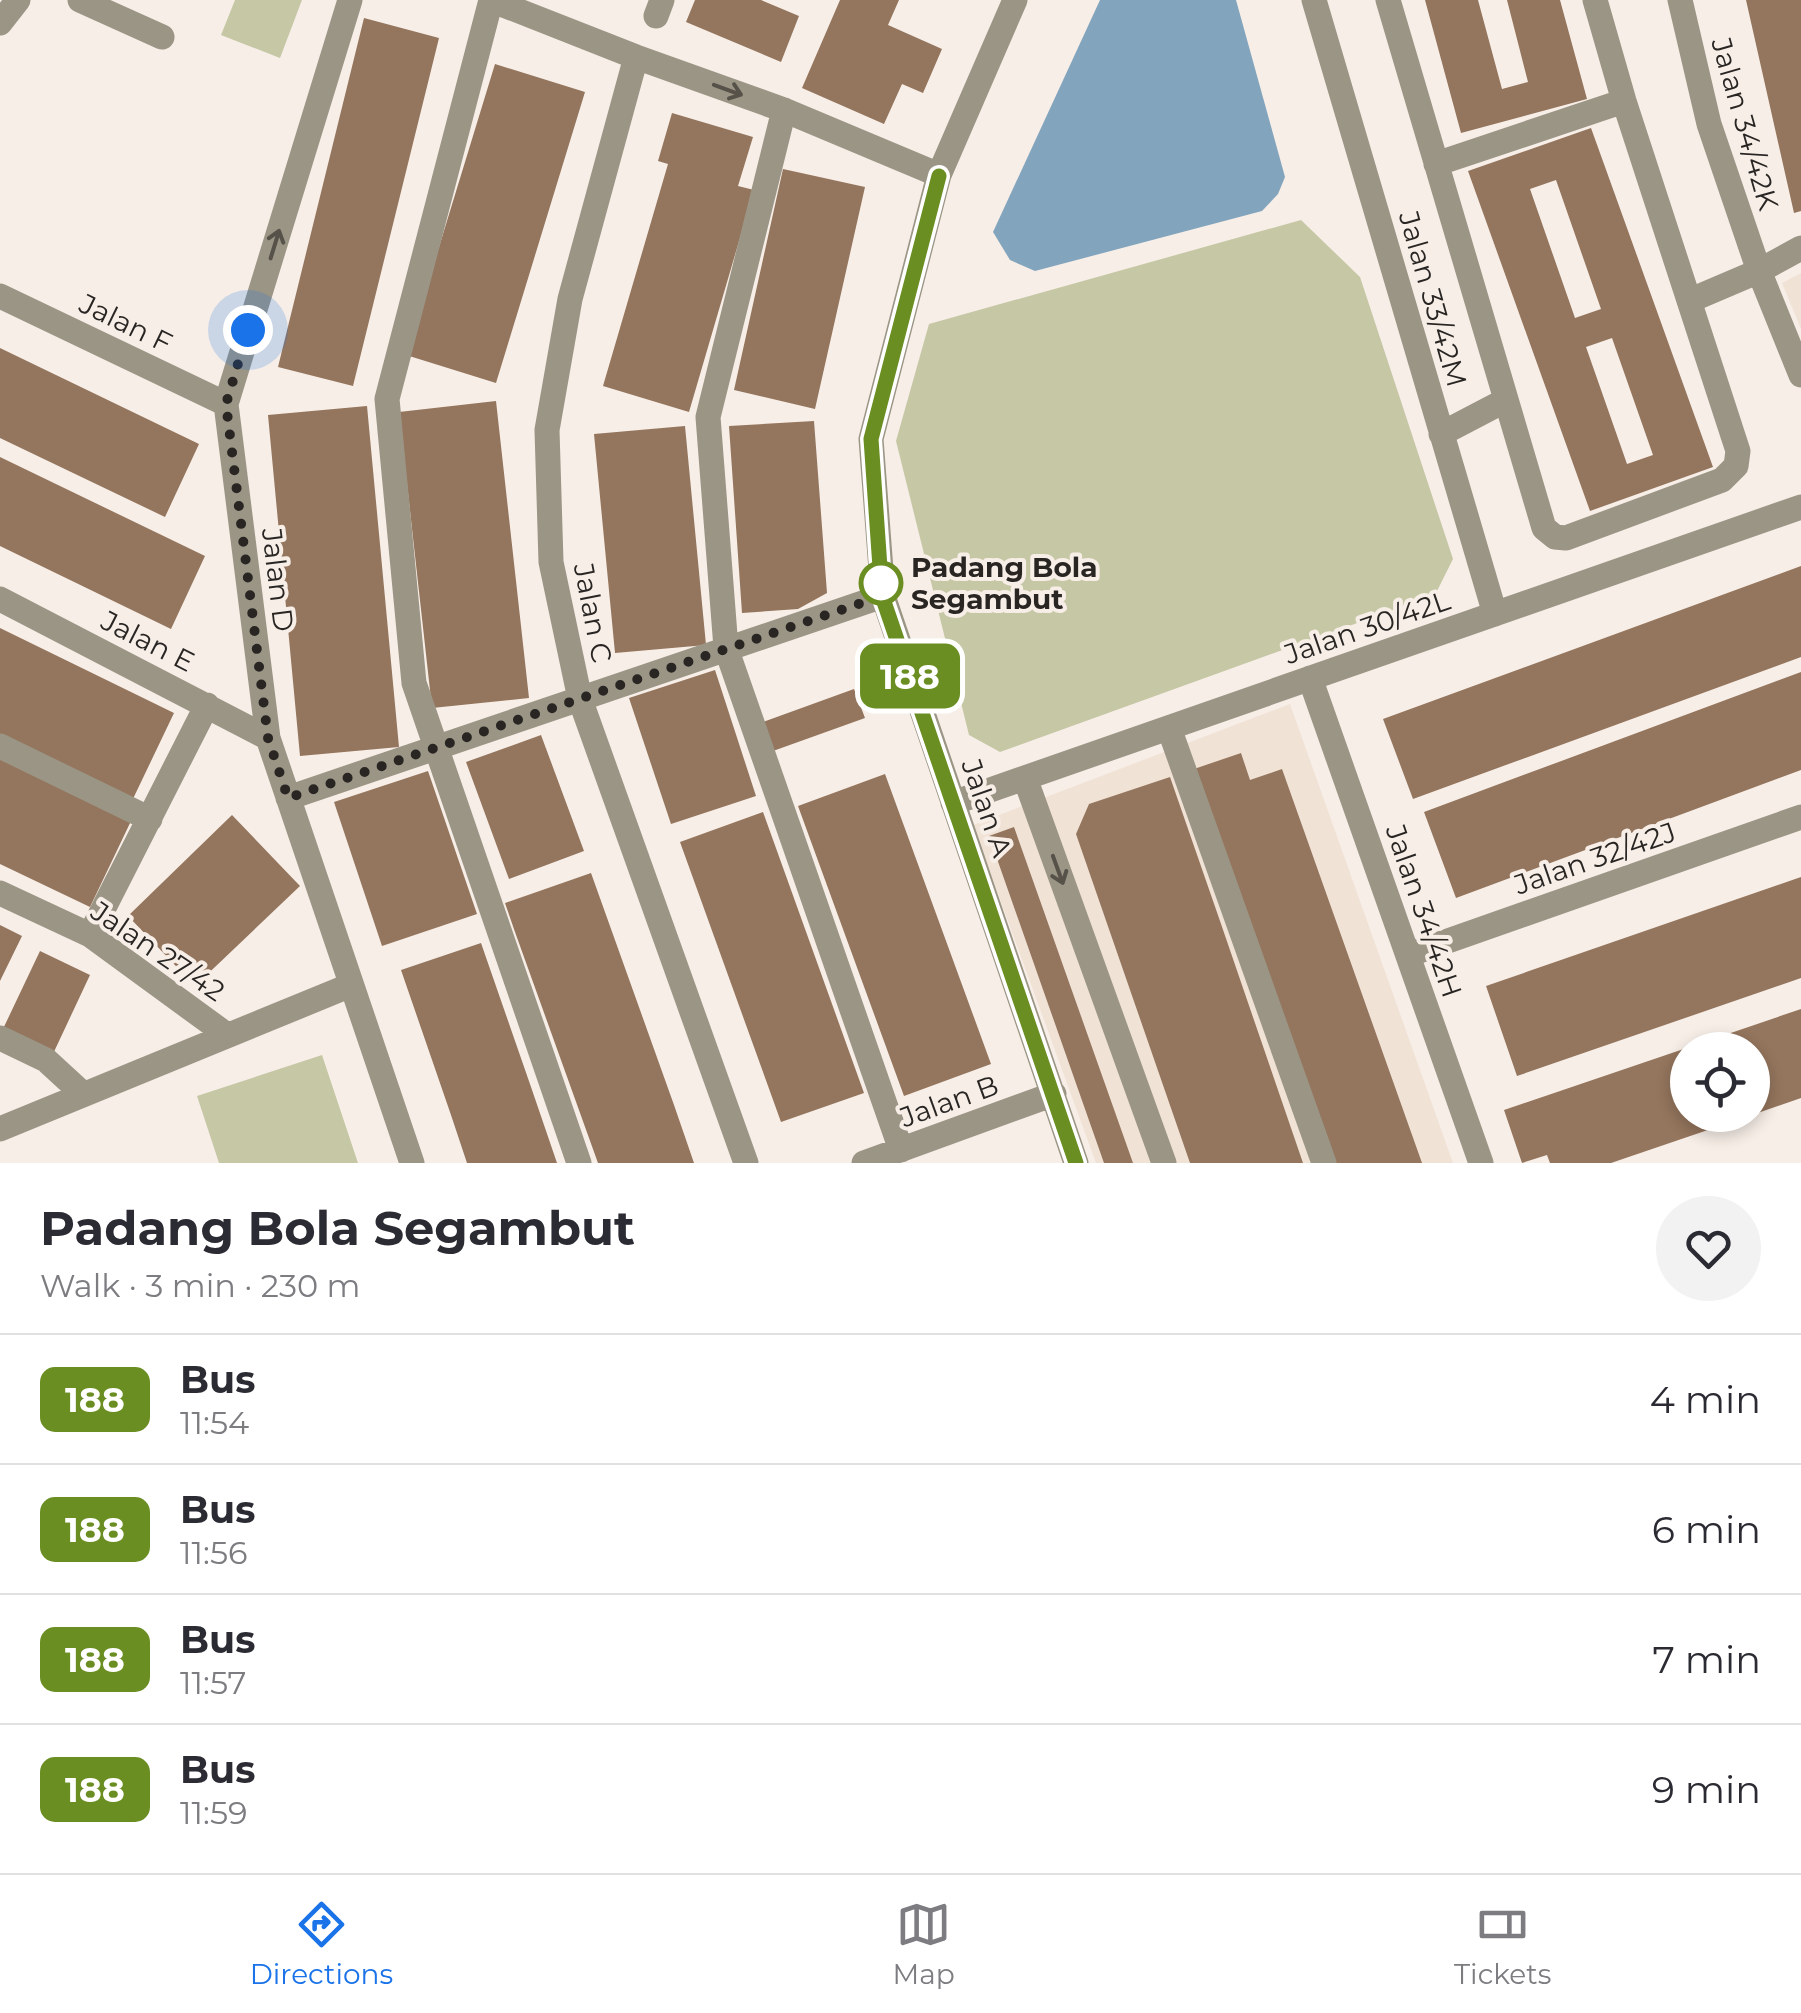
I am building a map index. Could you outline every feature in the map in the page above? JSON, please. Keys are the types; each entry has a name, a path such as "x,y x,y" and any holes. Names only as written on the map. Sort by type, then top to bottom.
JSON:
{"street":[{"path":"0,23 18,0"},
{"path":"80,0 162,36"},
{"name":"Jalan D","path":"350,0 226,404 268,738 412,1163"},
{"path":"579,1163 414,683 387,400 491,0 784,110 939,176"},
{"name":"Jalan A","path":"1015,0 939,176 871,439 882,596 1076,1163"},
{"name":"Jalan 33/42M","path":"1314,0 1495,614"},
{"path":"1388,0 1544,528 1555,537 1566,538 1722,480 1736,466 1738,451 1595,0"},
{"name":"Jalan 34/42K","path":"1680,0 1709,124 1759,270 1801,375"},
{"name":"Jalan C","path":"636,57 570,299 546,430 551,562 580,699 746,1163"},
{"path":"1436,164 1624,100"},
{"path":"784,110 708,417 726,648 902,1150"},
{"path":"1690,300 1801,248"},
{"name":"Jalan F","path":"0,296 226,404"},
{"path":"1442,434 1506,400"},
{"name":"Jalan 30/42L","path":"953,803 1801,507"},
{"path":"288,798 882,596"},
{"name":"Jalan E","path":"0,598 268,738"},
{"name":"Jalan 34/42H","path":"1310,678 1481,1163"},
{"path":"90,935 208,706"},
{"path":"1169,728 1324,1163"},
{"path":"0,746 150,819"},
{"name":"Jalan A","path":"1025,778 1164,1163"},
{"name":"Jalan 32/42J","path":"1408,955 1801,817"},
{"name":"Jalan 27/42","path":"0,893 90,935 227,1035"},
{"path":"0,1129 352,985"},
{"path":"0,1038 46,1060 83,1094"},
{"name":"Jalan B","path":"864,1163 1054,1094"}],"shaded area":[{"path":"1801,273 1801,329 1782,283"},
{"path":"1290,704 1453,1163 1096,1163 973,825"}],"green space":[{"path":"235,0 302,0 280,58 221,35"},
{"path":"1301,220 1360,277 1453,559 1435,595 1000,752 969,735 896,441 929,324"},
{"path":"322,1055 358,1163 219,1163 197,1096"}],"water":[{"path":"1100,0 1236,0 1285,177 1278,194 1262,211 1035,271 1010,260 993,232"}],"building":[{"path":"695,0 761,0 799,16 781,62 686,22"},
{"path":"840,0 899,0 888,25 942,49 923,93 902,84 884,124 802,88"},
{"path":"1425,0 1478,0 1502,89 1528,82 1507,0 1560,0 1587,99 1461,133"},
{"path":"1746,0 1801,0 1801,211 1794,213"},
{"path":"364,18 439,38 353,386 278,367"},
{"path":"495,64 585,92 496,383 406,355"},
{"path":"672,113 753,137 738,186 754,190 689,412 603,386 668,164 658,161"},
{"path":"1591,128 1713,467 1590,511 1468,171","holes":["1556,180 1601,309 1575,318 1530,189","1612,338 1653,455 1627,464 1586,347"]},
{"path":"783,169 865,187 815,409 734,390"},
{"path":"0,348 199,444 165,517 0,438"},
{"path":"496,401 529,698 432,708 399,412"},
{"path":"367,406 399,747 300,756 268,415"},
{"path":"814,421 827,593 798,609 742,613 729,426"},
{"path":"685,426 706,645 615,653 594,434"},
{"path":"0,457 205,556 171,629 0,546"},
{"path":"1801,566 1801,657 1413,799 1383,719"},
{"path":"0,628 174,713 131,803 0,739"},
{"path":"715,670 756,796 671,824 629,698"},
{"path":"1801,672 1801,770 1456,898 1424,812"},
{"path":"854,689 865,718 773,751 763,722"},
{"path":"541,735 584,851 509,879 466,762"},
{"path":"1241,753 1250,780 1282,769 1422,1163 1334,1163 1194,769"},
{"path":"0,758 131,821 90,907 0,864"},
{"path":"428,771 477,914 382,946 334,802"},
{"path":"885,774 991,1064 904,1096 798,806"},
{"path":"1170,777 1303,1163 1190,1163 1076,834 1089,804"},
{"path":"763,812 864,1093 781,1122 680,842"},
{"path":"232,815 300,886 195,986 128,916"},
{"path":"1014,827 1133,1163 1104,1163 989,836"},
{"path":"591,873 694,1163 598,1163 515,932 505,903"},
{"path":"1801,877 1801,978 1517,1076 1486,986"},
{"path":"0,925 22,936 0,981"},
{"path":"481,943 557,1163 467,1163 401,970"},
{"path":"40,951 90,975 52,1056 2,1031"},
{"path":"1801,1009 1801,1098 1770,1109 1770,1032 1733,1032"},
{"path":"1670,1054 1670,1132 1702,1132 1611,1163 1550,1163 1547,1155 1522,1163 1504,1110"}],"bus line":[{"name":"188","path":"939,176 871,439 882,596 1076,1163"}],"place":[{"name":"Padang Bola Segambut","path":"881,583"}],"route":[{"path":"248,330 226,404 268,738 288,798 882,596 881,583"}]}
